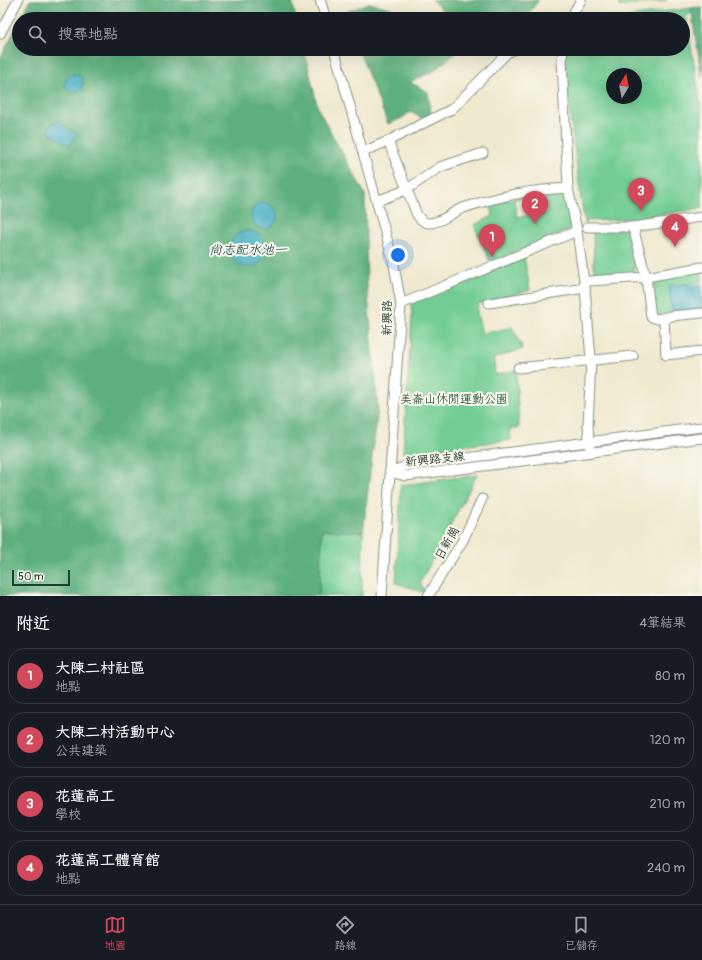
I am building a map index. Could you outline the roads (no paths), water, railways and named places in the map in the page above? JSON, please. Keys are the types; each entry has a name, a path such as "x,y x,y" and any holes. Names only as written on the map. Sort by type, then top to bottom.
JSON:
{"street":[{"path":"0,34 18,0"},
{"path":"320,0 324,12"},
{"path":"574,12 581,0"},
{"name":"新興路","path":"336,56 393,260 401,304 382,596"},
{"path":"363,152 452,109 505,56"},
{"path":"562,56 568,188 587,284 591,359 588,426 590,452"},
{"path":"388,141 417,215 423,221 428,223 434,222 461,209 515,193 542,189 568,188"},
{"path":"377,201 406,190 440,167 483,152"},
{"path":"587,227 633,227 702,217"},
{"path":"633,227 646,277 651,316 658,319 664,319 671,316 702,313"},
{"path":"401,304 577,231"},
{"path":"489,303 587,284 702,268"},
{"path":"664,319 666,355 702,351"},
{"path":"518,368 591,359 633,356"},
{"name":"新興路支線","path":"390,472 406,466 702,427"},
{"name":"新興路支線","path":"390,472 405,476 702,438"},
{"name":"日新崗","path":"428,596 463,540 482,499"}],"water":[{"path":"70,74 78,74 83,79 81,90 78,92 70,92 65,87 65,79"},
{"path":"58,121 77,134 70,146 47,131 53,122 56,123"},
{"path":"264,203 273,207 277,216 273,225 264,229 255,225 251,216 255,207"},
{"name":"尚志配水池一","path":"252,231 261,236 265,242 265,256 261,262 252,267 244,267 235,262 231,256 230,245 235,236 241,232"},
{"path":"702,284 702,311 672,313 669,285"}],"place":[{"name":"花蓮高工","path":"641,211"},
{"name":"大陳二村活動中心","path":"535,224"},
{"name":"花蓮高工體育館","path":"675,247"},
{"name":"大陳二村社區","path":"492,257"}],"park label":[{"name":"美崙山休閒運動公園","path":"454,399"}]}
